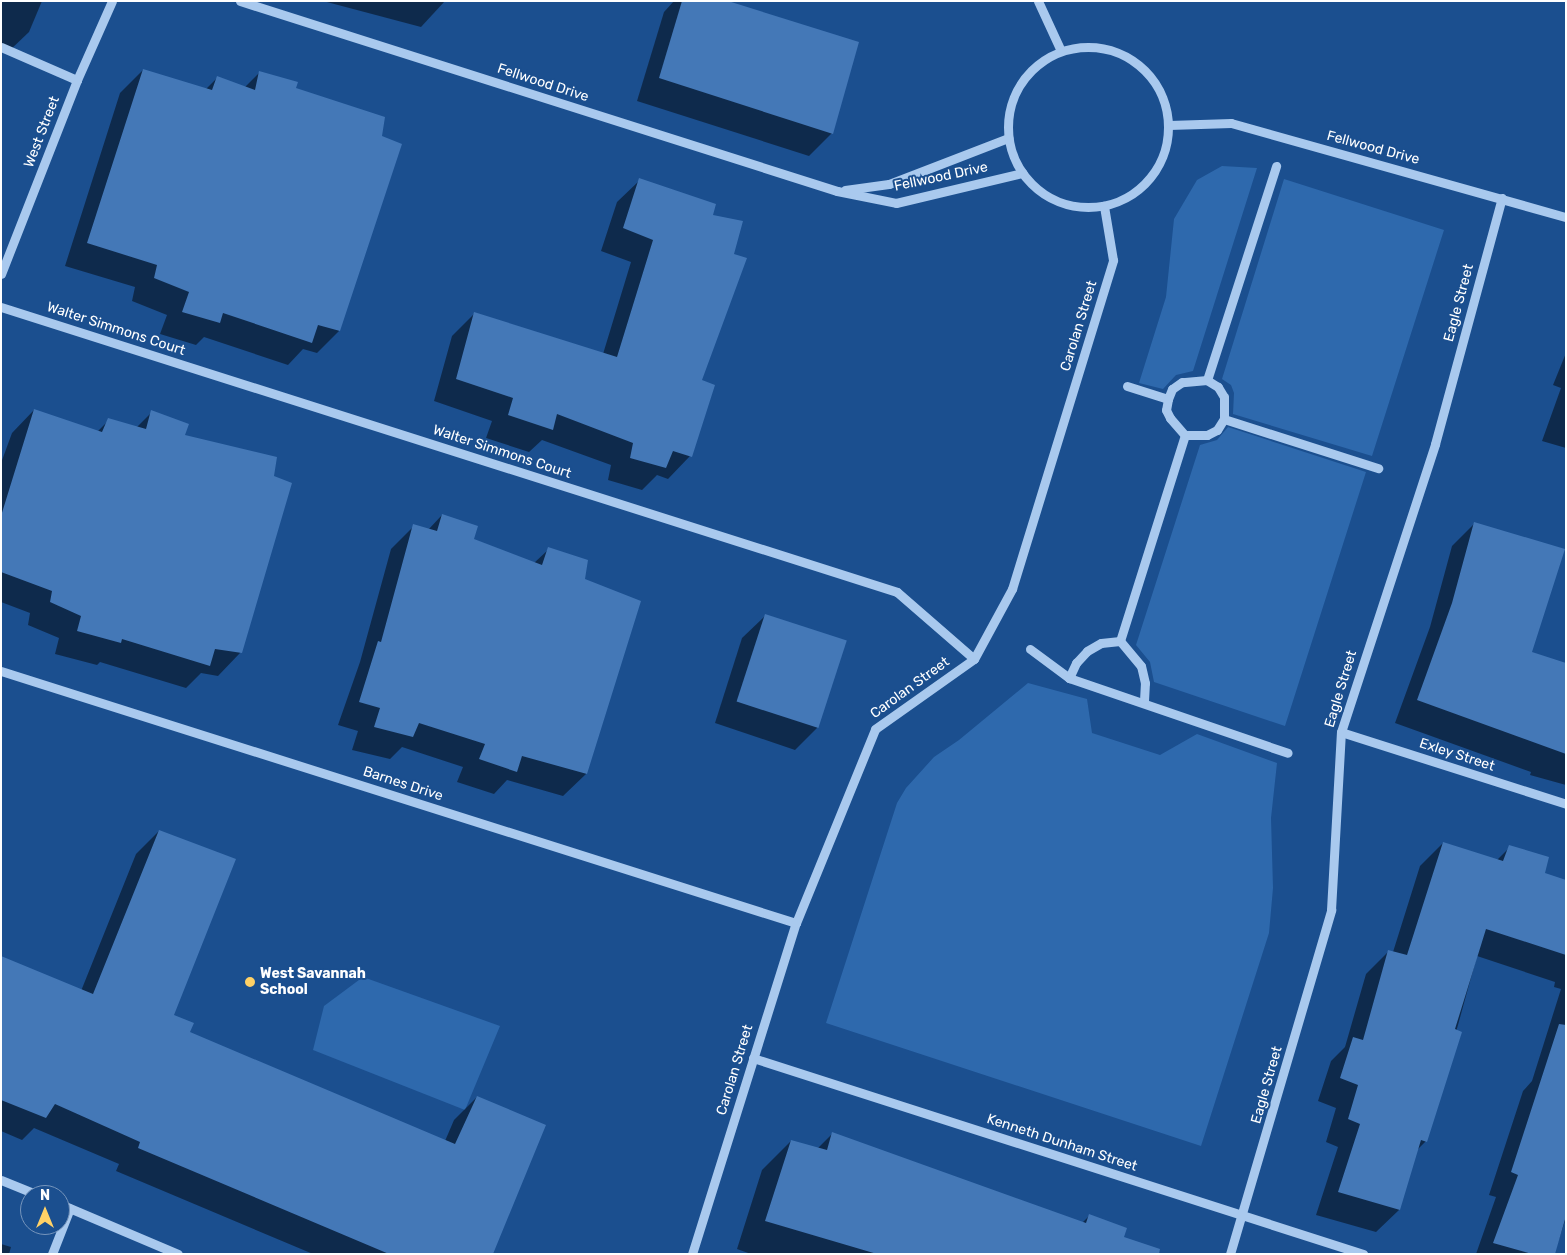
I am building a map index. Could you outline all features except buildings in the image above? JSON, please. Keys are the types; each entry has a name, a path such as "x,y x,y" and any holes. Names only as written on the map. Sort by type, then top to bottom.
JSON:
{"street":[{"name":"West Street","path":"1,274 77,80 112,1"},
{"name":"Fellwood Drive","path":"240,1 837,191 896,203 1022,173"},
{"path":"1038,1 1061,50"},
{"path":"1086,46 1111,49 1134,60 1157,85 1165,100 1169,125 1165,152 1151,177 1131,196 1104,206 1081,207 1058,202 1038,190 1022,173 1008,138 1009,111 1019,85 1037,64 1061,50 1086,46"},
{"path":"1,48 77,80"},
{"name":"Fellwood Drive","path":"1169,125 1231,123 1566,217"},
{"name":"Fellwood Drive","path":"837,191 889,184 1008,138"},
{"path":"1207,380 1276,166"},
{"name":"Eagle Street","path":"1230,1254 1243,1216 1331,910 1340,732 1435,444 1502,198"},
{"name":"Carolan Street","path":"692,1254 796,923 875,729 974,659 1012,589 1114,260 1104,206"},
{"name":"Walter Simmons Court","path":"1,307 897,592 974,659"},
{"path":"1207,380 1218,387 1224,397 1224,419 1217,430 1207,435 1185,435 1170,418 1166,410 1168,399 1172,390 1182,382 1207,380"},
{"path":"1127,386 1168,399"},
{"path":"1224,419 1378,468"},
{"path":"1120,641 1185,435"},
{"path":"1069,678 1076,663 1087,651 1101,643 1120,641"},
{"path":"1120,641 1141,666 1145,683 1144,701"},
{"path":"1030,649 1069,678 1144,701 1288,753"},
{"name":"Barnes Drive","path":"1,671 796,923"},
{"name":"Exley Street","path":"1340,732 1566,804"},
{"name":"Kenneth Dunham Street","path":"753,1058 1363,1254"},
{"path":"1,1180 20,1188"},
{"path":"70,1208 178,1254"},
{"path":"52,1254 59,1235"}],"shaded area":[{"path":"1222,166 1257,168 1193,371 1176,375 1163,389 1139,383 1166,297 1174,219 1197,180"},
{"path":"1284,179 1444,230 1372,456 1233,414 1234,393 1231,385 1222,379"},
{"path":"1228,427 1366,472 1285,726 1154,682 1150,662 1136,645 1200,445 1217,440"},
{"path":"1028,683 1087,699 1092,733 1160,755 1197,734 1277,763 1271,818 1273,888 1269,933 1201,1146 826,1023 897,803 906,788 934,757 959,740"},
{"path":"363,977 500,1026 465,1110 313,1050 324,1006"}],"place":[{"name":"West Savannah School","path":"250,982"}]}
